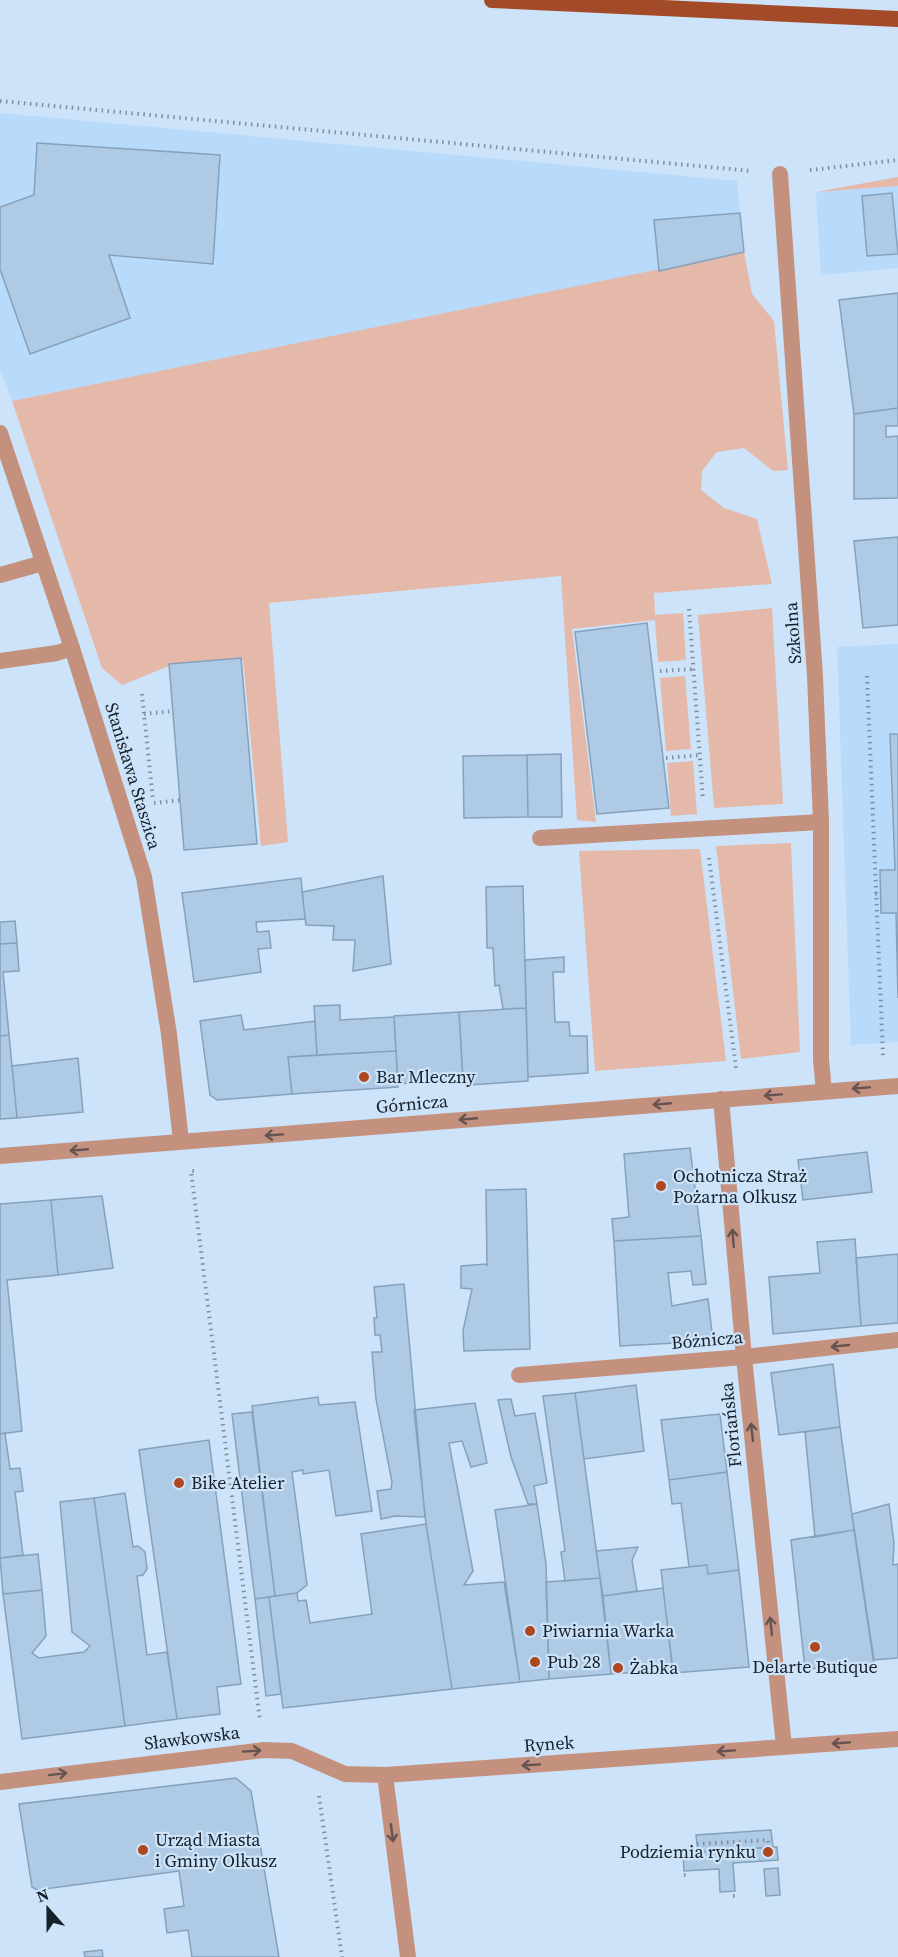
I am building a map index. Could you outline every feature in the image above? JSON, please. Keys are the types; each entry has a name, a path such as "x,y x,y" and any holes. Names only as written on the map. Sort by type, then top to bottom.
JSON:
{"main road":[{"path":"492,0 898,19"}],"street":[{"name":"Szkolna","path":"780,174 814,664 821,822 821,1060 824,1091"},
{"name":"Stanisława Staszica","path":"0,433 72,648 144,877 169,1034 181,1141"},
{"path":"0,575 43,563"},
{"path":"0,661 57,653 72,648"},
{"path":"540,838 821,822"},
{"name":"Górnicza","path":"0,1156 898,1086"},
{"name":"Floriańska","path":"721,1099 744,1357 784,1747"},
{"name":"Bóżnicza","path":"519,1375 744,1357 898,1340"},
{"name":"Rynek","path":"385,1775 898,1739"},
{"name":"Sławkowska","path":"0,1782 264,1750 292,1751 345,1774 385,1775"},
{"path":"385,1775 408,1957"}],"path":[{"path":"0,101 780,174"},
{"path":"800,171 898,160"},
{"path":"660,671 693,669"},
{"path":"867,676 883,1056"},
{"path":"144,714 173,711"},
{"path":"666,758 700,755"},
{"path":"154,803 182,800"},
{"path":"875,894 881,893"},
{"path":"203,1170 191,1172 264,1750"},
{"path":"318,1790 342,1957"},
{"path":"697,1844 768,1840 769,1847"}],"shaded area":[{"path":"0,113 737,181 744,253 12,401 0,369"},
{"path":"898,177 898,186 816,192"},
{"path":"898,186 898,268 821,275 816,192"},
{"path":"744,252 752,294 774,321 788,470 773,471 744,448 717,452 702,471 701,490 724,508 757,519 772,584 654,593 655,615 683,613 686,660 658,662 655,620 572,629 596,822 577,820 561,576 269,603 288,842 261,846 243,660 169,666 122,685 102,668 12,401"},
{"path":"772,608 783,804 714,808 698,615"},
{"path":"898,644 898,1042 851,1045 837,647"},
{"path":"685,676 691,749 666,751 660,678"},
{"path":"693,761 697,814 671,816 667,763"},
{"path":"791,843 800,1052 741,1059 716,846"},
{"path":"700,849 726,1061 595,1071 579,851"}],"building":[{"path":"37,143 220,155 213,264 109,255 130,318 30,354 0,269 0,207 34,195"},
{"path":"892,193 898,254 867,256 862,196"},
{"path":"740,213 744,252 659,271 654,220"},
{"path":"898,293 898,408 854,414 839,300"},
{"path":"898,408 898,426 886,426 886,437 898,436 898,498 854,499 854,414"},
{"path":"898,537 898,625 863,628 854,541"},
{"path":"647,623 669,808 597,814 575,632"},
{"path":"241,658 257,844 184,850 169,664"},
{"path":"890,734 898,734 898,998 896,913 881,913 880,870 895,870"},
{"path":"561,754 562,817 528,817 527,755"},
{"path":"527,755 528,817 464,818 463,756"},
{"path":"383,876 391,964 353,971 355,940 333,940 334,926 306,925 302,892"},
{"path":"301,878 305,919 256,922 257,932 269,931 271,948 258,949 261,972 194,982 182,893"},
{"path":"523,886 526,1008 503,1009 499,985 495,986 493,948 487,948 486,887"},
{"path":"15,921 17,943 0,944 0,922"},
{"path":"17,943 19,971 3,972 9,1035 0,1036 0,944"},
{"path":"564,957 564,972 553,972 555,1022 569,1022 570,1036 587,1036 588,1073 528,1077 525,960"},
{"path":"340,1005 340,1020 394,1017 396,1051 317,1055 314,1006"},
{"path":"526,1008 528,1081 469,1085 463,1083 459,1012"},
{"path":"459,1012 463,1078 398,1084 394,1016"},
{"path":"241,1015 244,1030 315,1021 317,1055 288,1057 292,1094 217,1100 210,1095 200,1021"},
{"path":"9,1035 17,1118 0,1119 0,1036"},
{"path":"396,1051 398,1087 292,1094 288,1057"},
{"path":"78,1058 83,1112 17,1118 12,1066"},
{"name":"Ochotnicza Straż Pożarna Olkusz","path":"690,1148 701,1236 614,1241 612,1219 629,1217 624,1154"},
{"path":"867,1152 872,1192 803,1200 798,1160"},
{"path":"526,1189 530,1349 464,1351 463,1331 472,1289 461,1288 461,1266 486,1264 487,1266 486,1190"},
{"path":"102,1196 113,1268 58,1275 51,1200"},
{"path":"51,1200 58,1275 7,1280 22,1431 0,1434 0,1204"},
{"path":"701,1236 706,1284 693,1285 691,1271 668,1273 672,1306 708,1299 713,1341 620,1346 614,1241"},
{"path":"855,1239 861,1326 773,1334 769,1277 820,1273 817,1242"},
{"path":"898,1254 898,1323 861,1326 856,1258"},
{"path":"404,1284 425,1517 395,1516 381,1519 377,1491 391,1489 392,1482 376,1399 372,1352 382,1352 380,1335 375,1335 374,1318 377,1318 374,1287"},
{"path":"833,1364 840,1427 779,1435 771,1373"},
{"path":"636,1385 644,1451 584,1459 575,1393"},
{"path":"575,1393 600,1578 565,1581 561,1552 565,1551 543,1396"},
{"path":"318,1397 319,1405 355,1402 372,1511 336,1516 329,1470 303,1474 303,1470 292,1472 307,1585 297,1593 275,1596 252,1406"},
{"path":"511,1399 515,1416 535,1413 547,1483 534,1486 537,1504 528,1504 511,1457 498,1400"},
{"path":"475,1403 487,1463 471,1467 462,1441 449,1443 473,1571 464,1585 504,1582 520,1682 452,1689 426,1524 414,1410"},
{"path":"252,1412 275,1596 255,1599 232,1414"},
{"path":"720,1414 727,1472 669,1480 661,1420"},
{"path":"840,1427 854,1530 815,1537 805,1432"},
{"path":"5,1433 10,1469 20,1468 23,1491 15,1492 23,1555 0,1558 0,1434"},
{"path":"209,1440 241,1684 217,1687 220,1714 177,1719 139,1450"},
{"path":"727,1472 739,1570 708,1574 707,1565 689,1567 681,1503 672,1504 669,1480"},
{"path":"125,1493 133,1547 138,1546 145,1552 147,1569 143,1575 137,1576 147,1655 167,1652 177,1719 125,1726 94,1498"},
{"path":"94,1498 125,1726 22,1739 3,1594 42,1590 46,1636 32,1653 39,1658 84,1652 90,1646 72,1632 60,1502"},
{"name":"Piwiarnia Warka","path":"537,1504 546,1564 549,1679 520,1682 495,1510"},
{"path":"889,1504 894,1543 893,1565 898,1564 898,1658 874,1660 852,1514"},
{"path":"426,1524 452,1689 283,1708 269,1597 297,1593 298,1601 306,1600 310,1623 372,1614 361,1534"},
{"path":"854,1530 874,1665 805,1669 791,1540"},
{"path":"638,1547 632,1560 637,1591 603,1596 596,1551"},
{"path":"38,1554 42,1590 3,1594 0,1558"},
{"path":"707,1565 708,1574 739,1570 749,1667 673,1673 661,1570"},
{"path":"600,1578 611,1674 549,1679 546,1582"},
{"path":"663,1588 673,1670 611,1674 603,1596"},
{"path":"269,1597 281,1694 266,1696 255,1599"},
{"name":"Urząd Miasta i Gminy Olkusz","path":"236,1778 251,1791 279,1957 192,1957 188,1930 167,1933 164,1909 184,1906 179,1871 37,1890 32,1887 19,1804"},
{"path":"771,1830 773,1847 698,1852 696,1835"},
{"path":"777,1847 778,1860 733,1863 735,1891 720,1892 719,1869 684,1871 683,1853"},
{"path":"778,1868 780,1895 766,1896 764,1869"},
{"path":"102,1950 103,1957 85,1957 84,1952"}],"place":[{"name":"Bar Mleczny","path":"364,1077"},
{"name":"Ochotnicza Straż Pożarna Olkusz","path":"661,1186"},
{"name":"Bike Atelier","path":"179,1483"},
{"name":"Piwiarnia Warka","path":"530,1631"},
{"name":"Delarte Butique","path":"815,1647"},
{"name":"Pub 28","path":"535,1662"},
{"name":"Żabka","path":"618,1668"},
{"name":"Urząd Miasta i Gminy Olkusz","path":"143,1850"},
{"name":"Podziemia rynku","path":"768,1852"}]}
